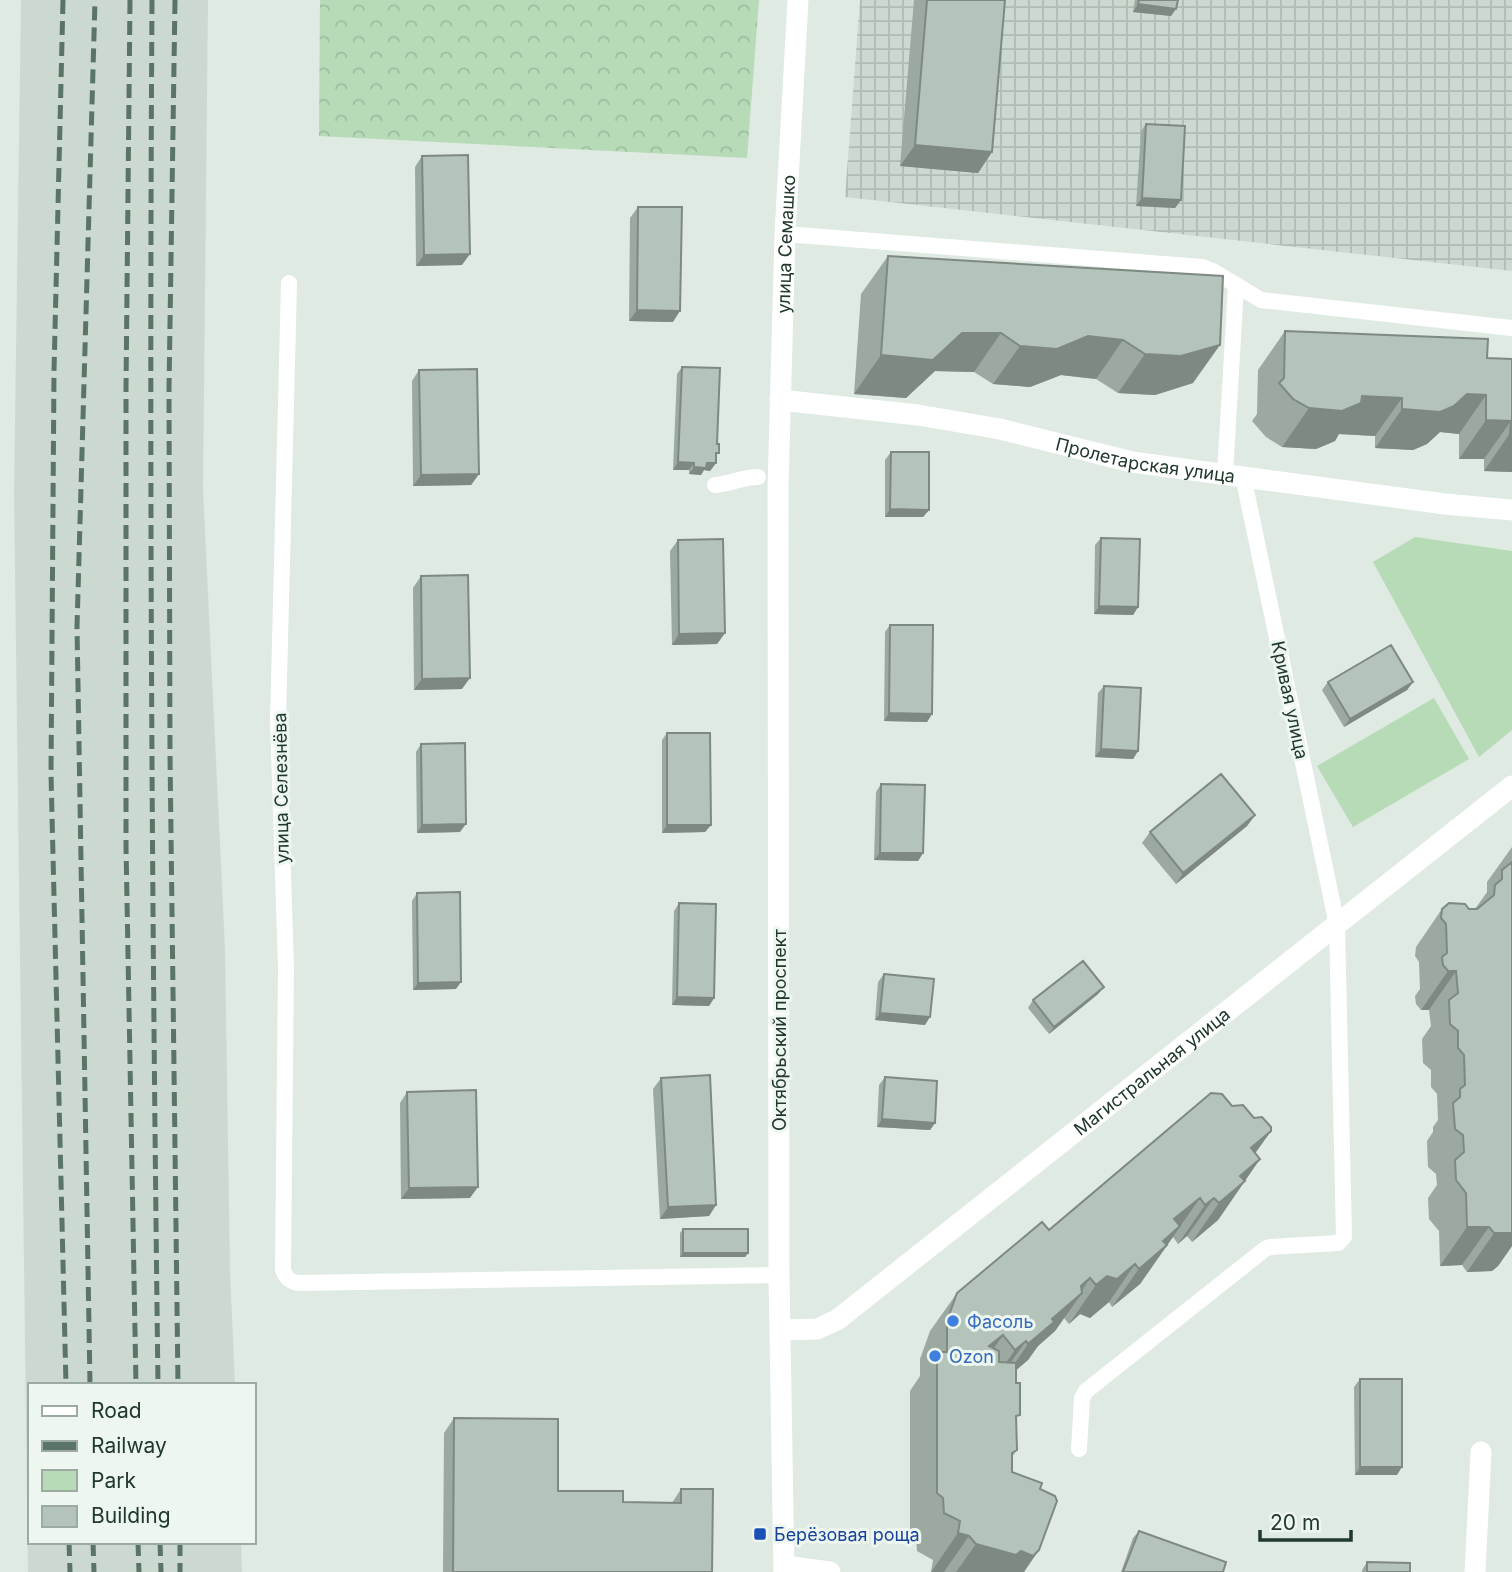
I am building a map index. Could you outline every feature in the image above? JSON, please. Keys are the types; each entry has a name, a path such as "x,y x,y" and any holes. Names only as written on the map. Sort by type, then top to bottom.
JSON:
{"street":[{"name":"улица Семашко","path":"778,488 786,234 798,0"},
{"name":"Пролетарская улица","path":"780,400 918,415 1000,429 1132,462 1446,504 1512,510"},
{"name":"Октябрьский проспект","path":"778,488 779,1275 784,1569"},
{"name":"Магистральная улица","path":"780,1330 817,1329 837,1320 1512,786"},
{"path":"1475,1572 1481,1452"},
{"path":"784,1569 830,1572"}],"lane":[{"path":"786,234 1202,267 1261,300 1512,328"},
{"name":"улица Селезнёва","path":"289,283 278,720 286,967 283,1270 289,1280 299,1283 779,1275"},
{"name":"Кривая улица","path":"1079,1449 1082,1398 1086,1391 1265,1249 1343,1240 1337,925 1234,475 1236,286"},
{"path":"715,485 726,484 742,477 758,477"}],"shaded area":[{"path":"21,0 208,0 203,489 225,948 230,1271 235,1383 28,1383 28,1544 241,1544 242,1572 28,1572 14,493"},
{"path":"860,0 1512,0 1512,271 845,197"}],"green space":[{"path":"320,0 759,0 747,158 319,136"},
{"path":"1415,537 1512,551 1512,730 1479,757 1373,562"},
{"path":"1434,698 1469,759 1353,827 1317,766"}],"building":[{"path":"927,0 1005,0 992,152 915,145"},
{"path":"1139,0 1178,0 1176,9 1138,4"},
{"path":"1146,124 1185,126 1181,200 1142,198"},
{"path":"468,155 470,254 424,255 422,156"},
{"path":"638,207 682,207 680,311 637,310"},
{"path":"888,256 1223,276 1220,345 1181,356 1145,354 1123,340 1088,336 1057,349 1020,346 1001,333 962,333 933,360 881,355"},
{"path":"1285,331 1488,339 1487,358 1512,359 1512,433 1511,421 1486,420 1486,395 1467,394 1454,406 1440,412 1402,409 1402,398 1362,396 1361,403 1342,411 1309,408 1293,399 1279,383 1284,378"},
{"path":"682,367 720,368 717,444 719,453 716,453 716,463 707,463 706,468 694,467 694,463 678,462"},
{"path":"477,369 479,474 421,475 419,370"},
{"path":"891,452 929,452 929,510 890,509"},
{"path":"1101,538 1140,539 1138,607 1099,606"},
{"path":"723,539 725,633 679,634 678,540"},
{"path":"468,575 470,678 422,679 421,576"},
{"path":"890,625 933,625 932,714 889,713"},
{"path":"1391,645 1413,682 1350,719 1328,682"},
{"path":"1104,686 1141,688 1138,751 1101,749"},
{"path":"667,733 710,733 711,825 667,825"},
{"path":"465,743 466,824 422,825 421,744"},
{"path":"1221,774 1255,815 1183,873 1150,832"},
{"path":"881,784 925,785 923,853 880,853"},
{"path":"1512,862 1512,1233 1494,1233 1489,1227 1467,1227 1466,1193 1456,1180 1455,1160 1464,1152 1463,1135 1455,1129 1453,1103 1460,1097 1460,1089 1465,1085 1464,1055 1458,1048 1458,1031 1450,1024 1449,1000 1458,993 1456,971 1448,971 1443,965 1442,957 1447,953 1446,924 1441,918 1442,909 1449,903 1465,904 1469,909 1477,909 1494,895 1495,885 1502,879 1502,870"},
{"path":"460,892 461,982 418,983 417,893"},
{"path":"679,903 716,904 714,998 677,997"},
{"path":"1083,961 1104,987 1054,1027 1033,1000"},
{"path":"884,974 934,979 930,1017 880,1013"},
{"path":"710,1075 716,1205 668,1207 661,1078"},
{"path":"885,1077 937,1081 935,1123 882,1119"},
{"path":"476,1090 478,1187 409,1188 407,1092"},
{"path":"1211,1093 1222,1094 1232,1106 1243,1105 1254,1118 1262,1117 1271,1127 1271,1131 1251,1148 1260,1159 1240,1176 1245,1181 1219,1203 1214,1198 1205,1205 1200,1198 1174,1219 1180,1226 1163,1241 1167,1245 1139,1269 1135,1264 1117,1279 1107,1276 1096,1285 1090,1278 1081,1286 1082,1293 1028,1344 1026,1341 1015,1350 1003,1335 989,1346 999,1351 999,1362 1016,1363 1016,1383 1020,1383 1020,1415 1016,1416 1017,1450 1012,1453 1012,1472 1042,1483 1040,1489 1055,1496 1057,1501 1039,1550 1033,1556 1021,1551 1016,1555 976,1544 969,1536 958,1533 960,1521 944,1513 943,1498 937,1493 937,1352 947,1352 947,1321 957,1293 1042,1222 1049,1230"},
{"path":"683,1229 748,1229 748,1253 683,1253"},
{"path":"1360,1379 1402,1379 1402,1467 1360,1467"},
{"path":"454,1418 558,1419 558,1491 623,1491 623,1502 681,1503 681,1489 713,1489 712,1572 453,1572"},
{"path":"1139,1531 1226,1562 1223,1572 1123,1572"},
{"path":"1367,1562 1410,1563 1410,1572 1367,1572"}],"railway":[{"path":"63,0 54,371 51,774 66,1383"},
{"path":"90,1383 77,627 95,0"},
{"path":"130,0 126,389 126,846 136,1383"},
{"path":"152,0 152,692 158,1383"},
{"path":"175,0 169,389 170,754 178,1383"},
{"path":"69,1544 70,1572"},
{"path":"93,1544 94,1572"},
{"path":"138,1544 139,1572"},
{"path":"160,1544 161,1572"},
{"path":"180,1544 180,1572"}],"place":[{"name":"Фасоль","path":"953,1321"},
{"name":"Ozon","path":"935,1356"},
{"name":"Берёзовая роща","path":"760,1534"}]}
